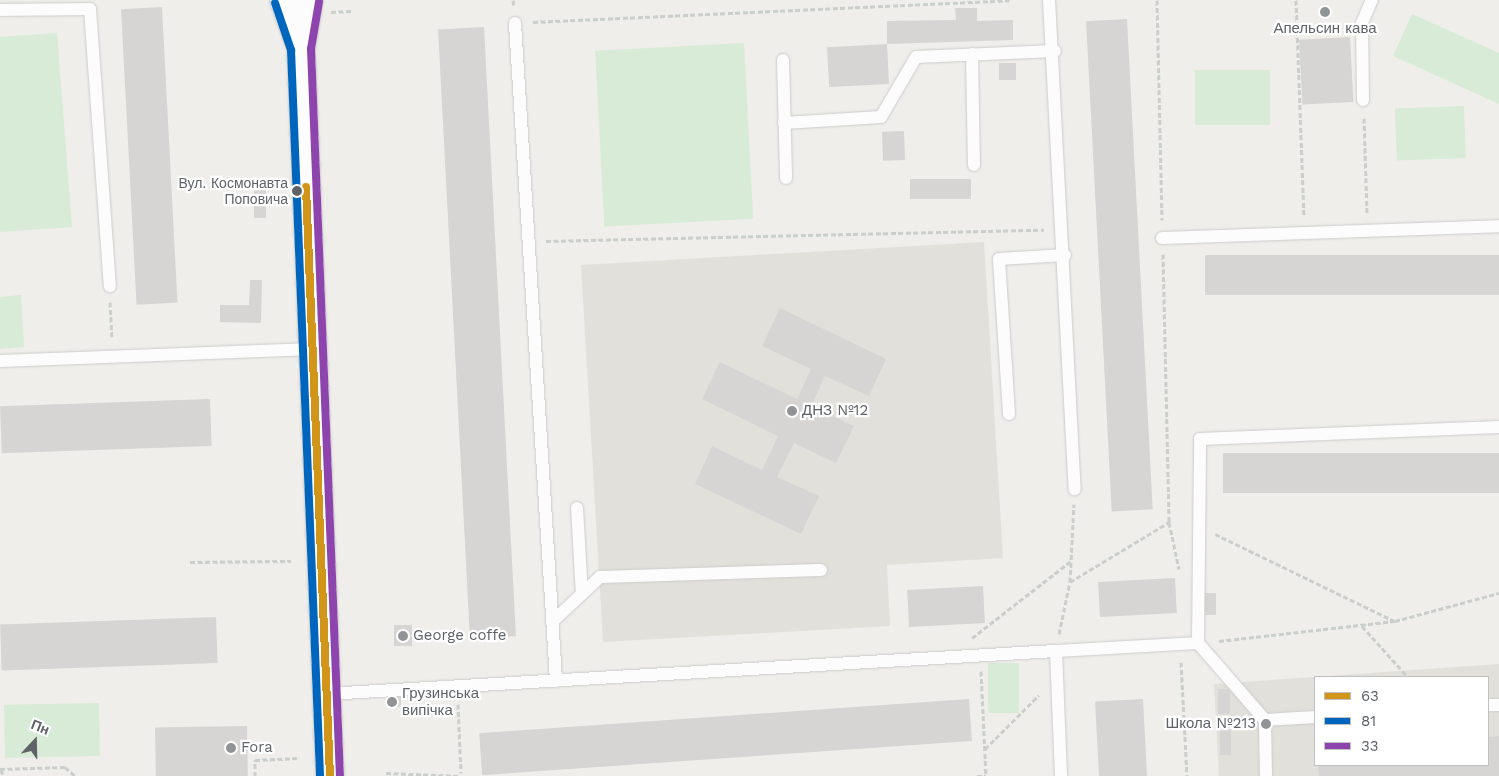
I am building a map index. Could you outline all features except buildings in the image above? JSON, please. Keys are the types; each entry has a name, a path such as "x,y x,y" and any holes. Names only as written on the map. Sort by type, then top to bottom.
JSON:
{"street":[{"path":"284,0 301,48"},
{"path":"309,0 301,48 330,776"}],"lane":[{"path":"1049,0 1055,51 1066,255 1075,489"},
{"path":"1363,100 1362,24 1372,0"},
{"path":"0,10 33,5 90,9 110,286"},
{"path":"515,23 556,681"},
{"path":"784,123 881,117 916,57 1055,51"},
{"path":"972,54 974,165"},
{"path":"783,60 786,178"},
{"path":"1162,238 1499,226"},
{"path":"1008,414 998,259 1066,255"},
{"path":"0,361 313,349"},
{"path":"1266,776 1265,720 1198,643 1200,438 1499,427"},
{"path":"577,508 582,594"},
{"path":"552,622 600,577 821,570"},
{"path":"327,694 1198,643"},
{"path":"1056,651 1061,776"},
{"path":"1265,720 1314,717"}],"path":[{"path":"515,23 1009,0"},
{"path":"1157,0 1169,522 1182,576"},
{"path":"1296,0 1305,232"},
{"path":"1363,100 1368,230"},
{"path":"528,242 1064,229"},
{"path":"110,286 113,357"},
{"path":"1056,651 1070,582 1075,489"},
{"path":"1070,582 1169,522"},
{"path":"1199,526 1395,621"},
{"path":"190,562 291,561"},
{"path":"946,658 1071,561"},
{"path":"1198,643 1395,621 1499,593"},
{"path":"1361,625 1407,676"},
{"path":"1180,645 1187,776"},
{"path":"977,776 986,776 981,655"},
{"path":"985,749 1057,677"},
{"path":"386,773 461,774 458,686"},
{"path":"255,776 255,760 300,758"},
{"path":"0,770 64,767 75,776"},
{"path":"0,770 5,776"}],"shaded area":[{"name":"ДНЗ №12","path":"984,242 1003,558 887,565 890,626 603,642 581,265"},
{"name":"Школа №213","path":"1499,664 1499,776 1219,776 1214,684 1314,677 1314,766 1489,766 1489,676 1328,676"}],"green space":[{"path":"1412,14 1499,53 1499,104 1393,56"},
{"path":"57,33 72,227 0,232 0,37"},
{"path":"744,43 753,219 604,227 595,51"},
{"path":"1195,70 1270,70 1270,125 1195,125"},
{"path":"1464,106 1466,158 1397,160 1395,108"},
{"path":"21,295 24,347 0,349 0,297"},
{"path":"988,663 1019,663 1019,713 988,713"},
{"path":"99,703 100,756 5,758 4,705"}],"transit line":[{"name":"33","path":"319,2 311,49 340,776"},
{"name":"81","path":"275,3 291,50 320,776"},
{"name":"63","path":"306,187 330,776"}],"place":[{"name":"Апельсин кава","path":"1325,12"},
{"name":"Вул. Космонавта Поповича","path":"297,191"},
{"name":"ДНЗ №12","path":"792,411"},
{"name":"George coffe","path":"403,636"},
{"name":"Грузинська випічка","path":"392,702"},
{"name":"Школа №213","path":"1266,724"},
{"name":"Fora","path":"231,748"}]}
